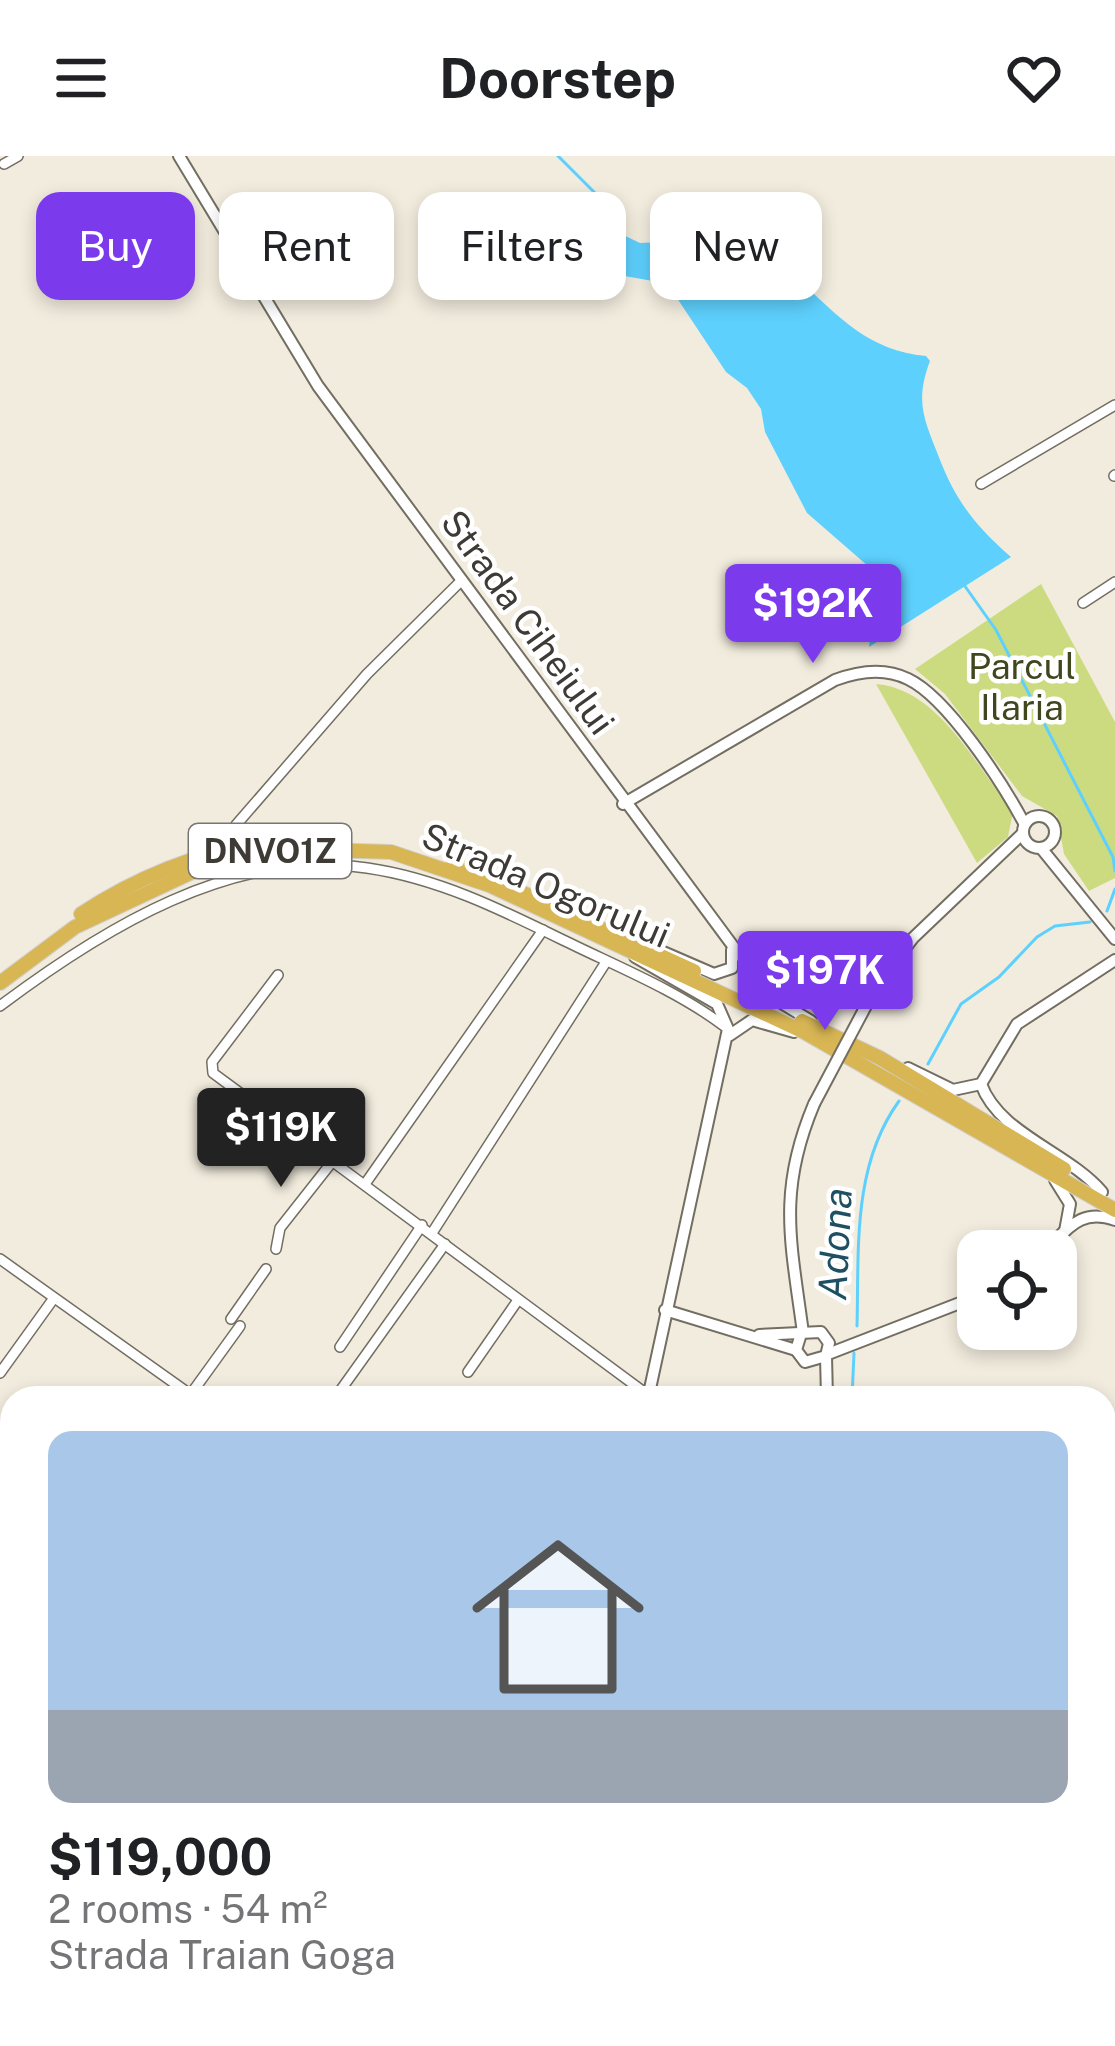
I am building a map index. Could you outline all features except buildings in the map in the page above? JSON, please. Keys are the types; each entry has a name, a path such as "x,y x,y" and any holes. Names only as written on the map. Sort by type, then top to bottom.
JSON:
{"highway":[{"name":"Strada Ogorului","path":"0,972 111,895 230,848 308,838 405,847 478,870 880,1058 1109,1196"},
{"name":"Strada Ogorului","path":"0,983 75,927 122,901 230,859 292,849 363,849 416,858 804,1031 1115,1210"}],"street":[{"path":"4,164 18,156"},
{"name":"Strada Ciheiului","path":"178,156 283,335 623,804 770,996 839,1038"},
{"path":"981,484 1115,405"},
{"path":"230,848 236,825 367,674 462,580"},
{"path":"1083,604 1115,582"},
{"path":"623,804 854,673 889,673 919,686 983,761 1038,815 1052,822 1054,838 1082,895"},
{"path":"983,761 1036,847 1082,895 1115,939"},
{"path":"796,1350 802,1335 787,1240 788,1190 814,1104 877,985 913,938 972,887 1038,815"},
{"path":"972,887 1054,838"},
{"path":"0,1006 56,964 124,925 206,889 262,872 324,864 401,874 468,895 722,1024 728,1037"},
{"path":"365,1184 543,930"},
{"path":"614,931 714,974 731,968 729,941"},
{"path":"621,947 717,1004 727,1017 728,1037 650,1386"},
{"path":"880,1058 953,1090 981,1084 1017,1024 1115,960"},
{"path":"432,1233 605,962"},
{"path":"278,975 212,1062 212,1073 633,1386"},
{"path":"728,1037 752,1020 804,1031"},
{"path":"981,1084 992,1109 1072,1163 1109,1196"},
{"path":"988,1134 1064,1189 1070,1211 1065,1230"},
{"path":"276,1249 280,1228 332,1162"},
{"path":"1066,1230 1086,1215 1115,1220"},
{"path":"340,1346 422,1226"},
{"path":"344,1386 445,1244"},
{"path":"0,1259 176,1386"},
{"path":"196,1386 266,1270"},
{"path":"797,1289 823,1335 826,1386"},
{"path":"0,1373 54,1298"},
{"path":"468,1372 518,1300"},
{"path":"809,1364 957,1304"},
{"path":"665,1310 796,1350 819,1386"},
{"path":"759,1335 881,1333"}],"green space":[{"name":"Parcul Ilaria","path":"1041,584 1115,722 1115,878 1089,891 1064,854 1057,816 1022,796 945,694 915,669"},
{"path":"876,684 898,689 937,715 1013,812 1008,837 977,863"}],"water":[{"path":"626,236 650,242 650,280 626,276"},
{"path":"678,300 821,300 871,339 926,356 930,361 923,412 940,460 969,513 1011,557 869,647 876,595 868,566 807,513 765,432 761,409 747,388 726,372"}],"waterway":[{"path":"558,156 594,192"},
{"path":"962,582 996,630 1113,857 1115,871"},
{"name":"Adona","path":"1107,911 1115,889"},
{"name":"Adona","path":"928,1064 961,1004 999,977 1037,937 1055,926 1090,922"},
{"name":"Adona","path":"857,1326 866,1180 884,1126 899,1101"},
{"name":"Adona","path":"853,1386 854,1353"}]}
